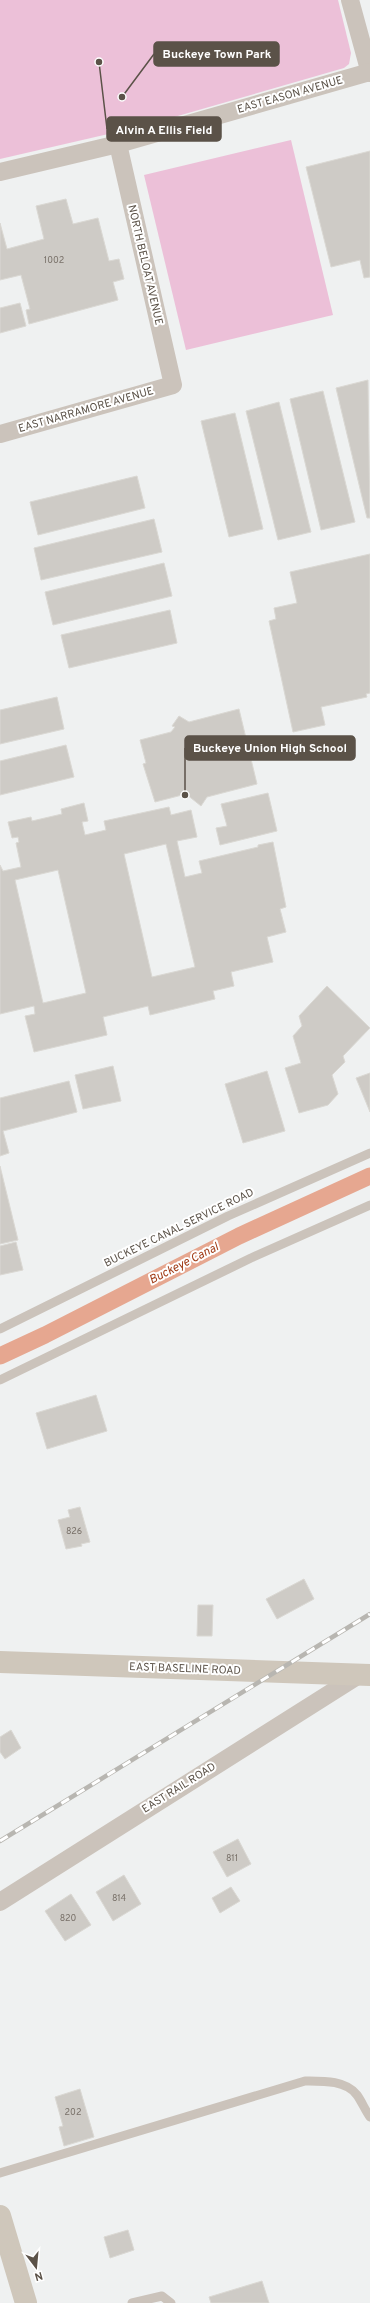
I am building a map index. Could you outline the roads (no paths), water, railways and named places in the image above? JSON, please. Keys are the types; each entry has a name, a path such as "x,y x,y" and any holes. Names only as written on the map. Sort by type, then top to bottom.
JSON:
{"main road":[{"name":"EAST BASELINE ROAD","path":"0,1662 364,1675"},
{"path":"0,2216 26,2303"}],"street":[{"path":"350,0 370,73"},
{"name":"EAST EASON AVENUE","path":"0,172 118,144 370,73"},
{"name":"NORTH BELOAT AVENUE","path":"118,144 172,385"},
{"name":"EAST NARRAMORE AVENUE","path":"0,434 172,385"},
{"name":"EAST RAIL ROAD","path":"0,1902 364,1675"}],"lane":[{"name":"BUCKEYE CANAL SERVICE ROAD","path":"0,1329 228,1216 370,1153"},
{"path":"0,1380 251,1258 370,1205"},
{"path":"0,2173 304,2081 326,2081 346,2086 357,2095 370,2117"},
{"path":"132,2303 162,2296 171,2303"}],"waterway":[{"name":"Buckeye Canal","path":"0,1356 45,1335 239,1236 370,1176"}],"railway":[{"path":"0,1841 370,1614"}],"place":[{"name":"Alvin A Ellis Field","path":"99,62"},
{"name":"Buckeye Town Park","path":"122,97"},
{"name":"Buckeye Union High School","path":"185,795"}]}
